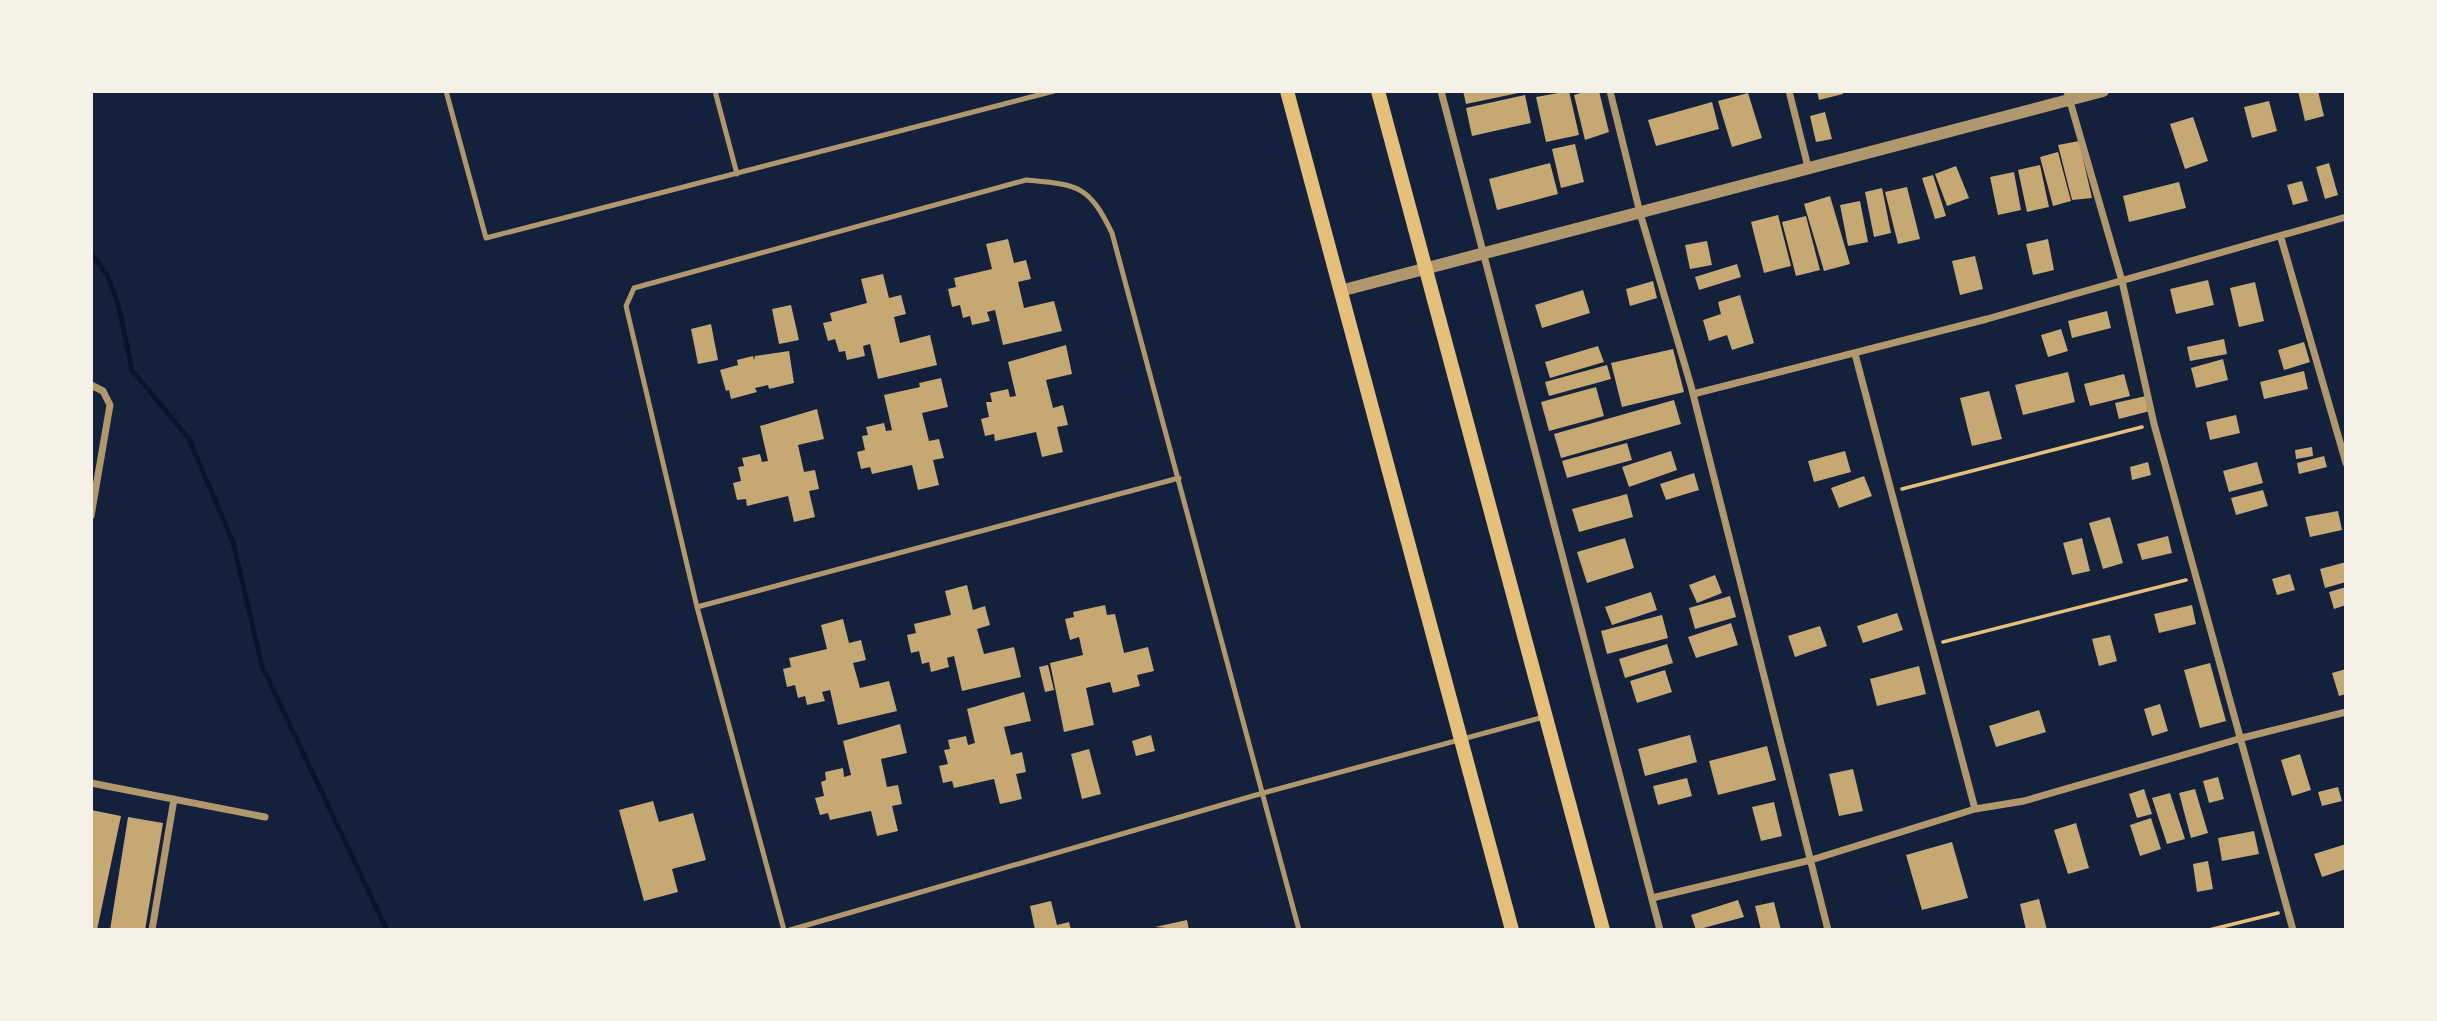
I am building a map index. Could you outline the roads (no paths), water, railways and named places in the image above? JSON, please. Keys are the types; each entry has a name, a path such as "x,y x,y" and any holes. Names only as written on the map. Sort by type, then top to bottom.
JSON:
{"main road":[{"path":"1287,91 1512,930"},
{"path":"1378,91 1603,930"}],"street":[{"path":"1441,91 1660,930"},
{"path":"1610,91 1640,213 1693,394 1828,930"},
{"path":"1789,91 1808,167"},
{"path":"1340,291 1640,213 2068,96 2103,91"},
{"path":"2068,96 2122,281 2154,424 2175,492 2195,577 2242,738 2293,930"},
{"path":"1693,394 1855,354 2281,238 2346,217"},
{"path":"2281,238 2346,463"},
{"path":"1855,354 1975,809"},
{"path":"91,385 103,391 110,405 91,516"},
{"path":"1652,898 1811,860 1975,809 2024,801 2242,738 2346,712"},
{"path":"91,783 265,817"},
{"path":"152,930 174,799"}],"lane":[{"path":"446,91 486,239 1054,91"},
{"path":"715,91 737,174"},
{"path":"784,930 697,607 626,306 634,288 1026,180 1069,184 1096,201 1112,233 1299,930"},
{"path":"697,607 1179,478"},
{"path":"790,930 1263,793 1544,717"}],"waterway":[{"path":"91,253 107,275 118,303 132,370 189,439 233,542 262,666 387,930"}]}
